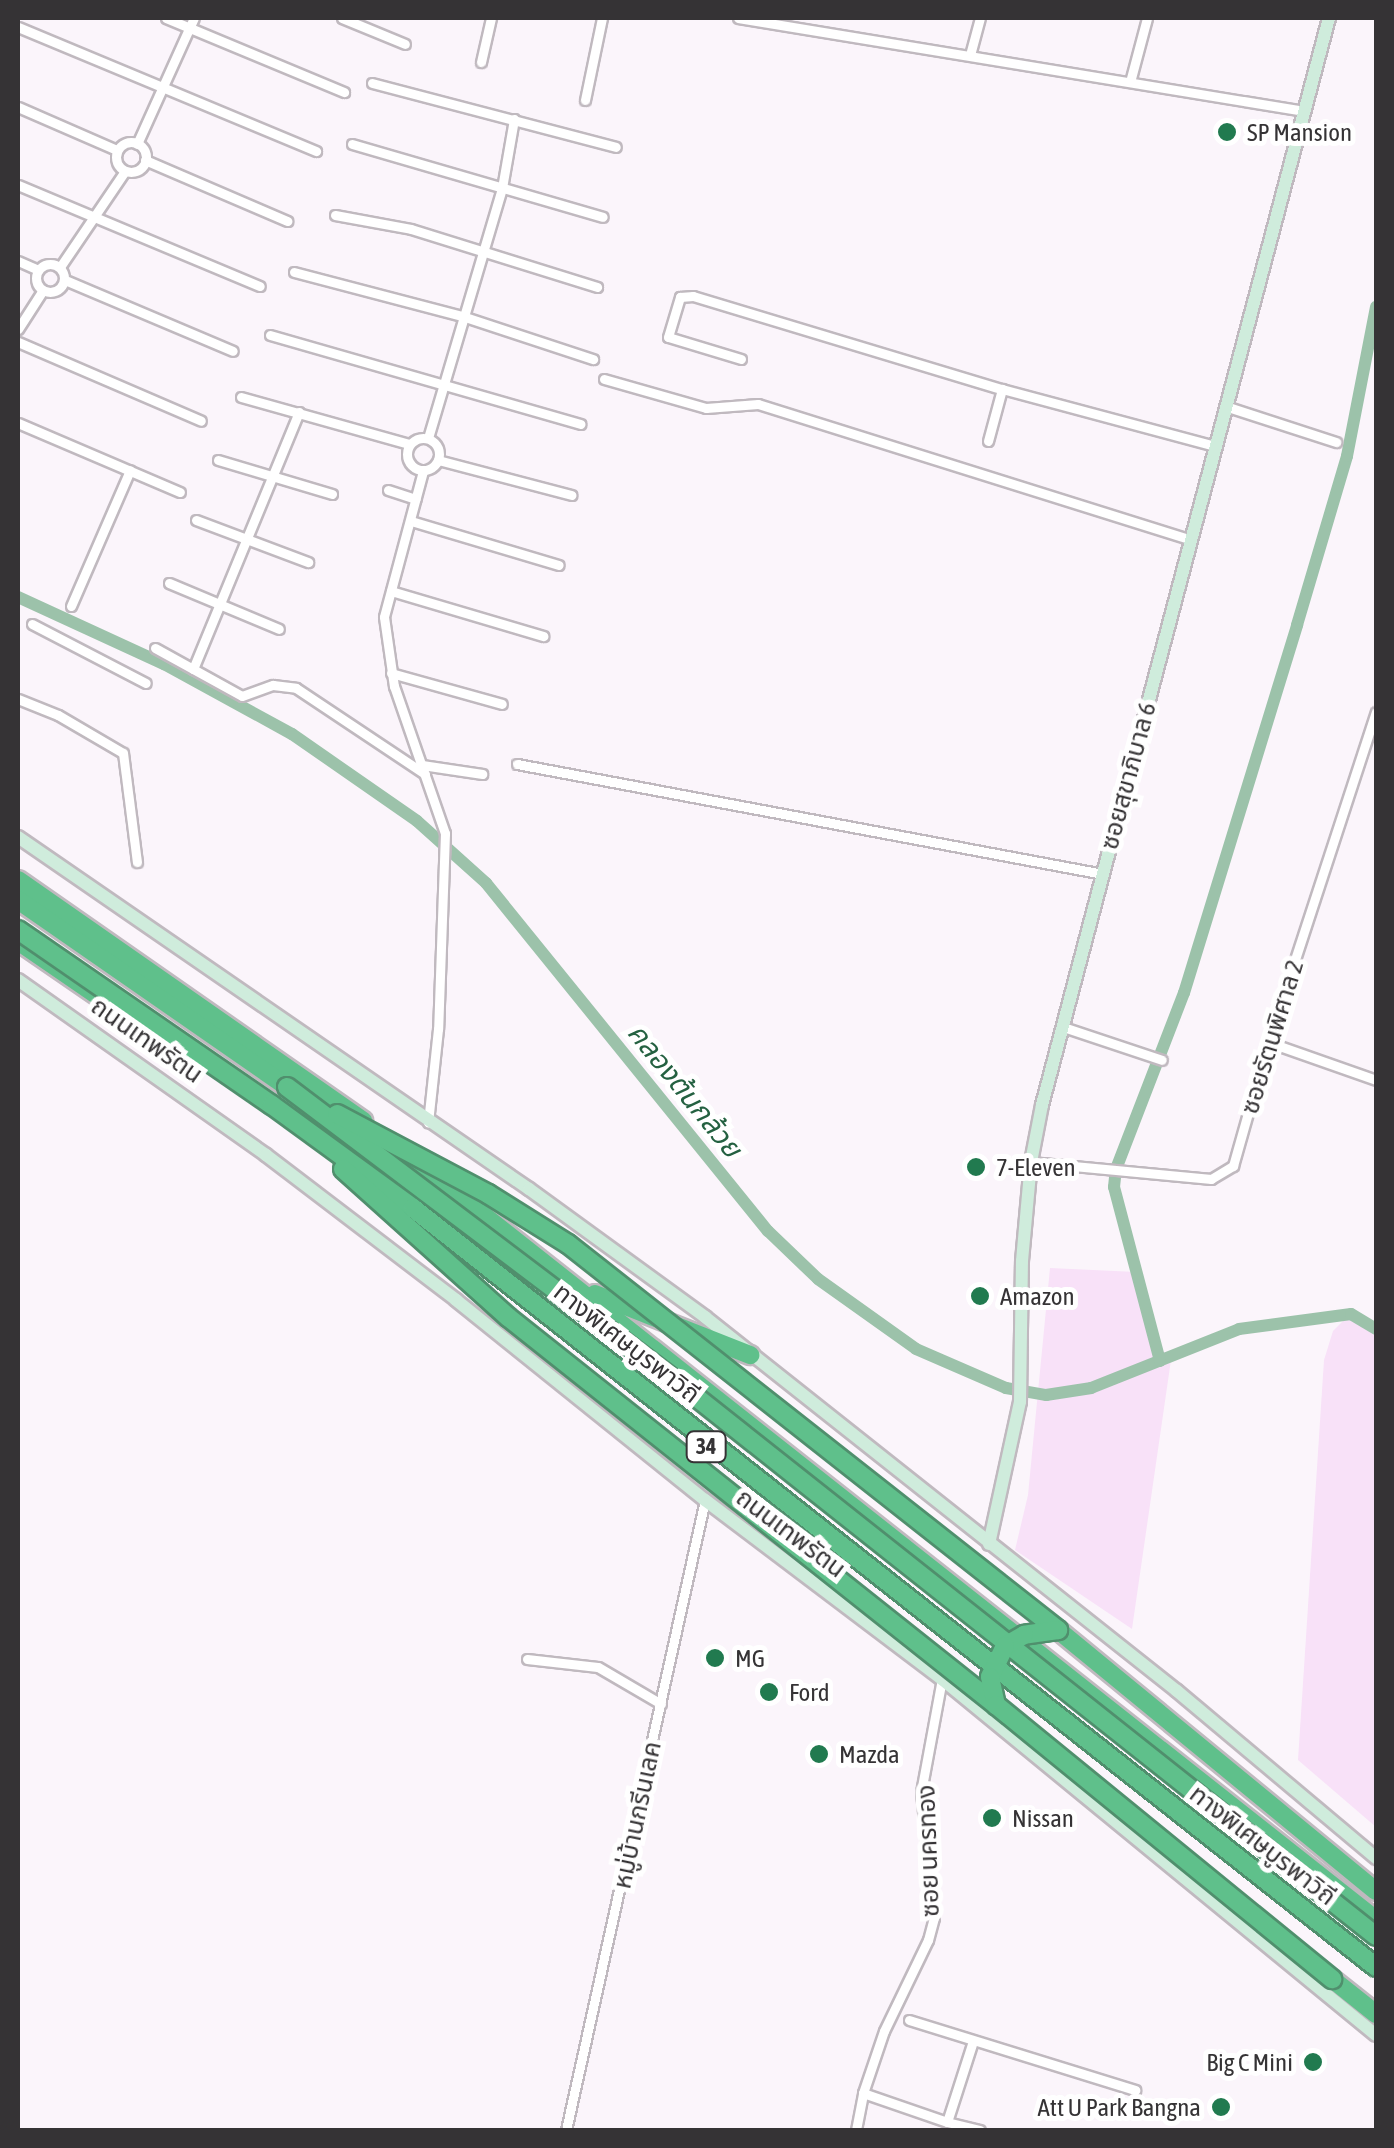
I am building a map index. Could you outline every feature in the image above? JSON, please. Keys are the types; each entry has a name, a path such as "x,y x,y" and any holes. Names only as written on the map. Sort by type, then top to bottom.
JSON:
{"highway":[{"name":"34","path":"18,880 359,1118 1376,1920"},
{"name":"ทางพิเศษบูรพาวิถี","path":"18,900 287,1087 662,1370 1376,1936"},
{"name":"ทางพิเศษบูรพาวิถี","path":"18,930 272,1105 661,1400 1376,1966"},
{"name":"ถนนเทพรัตน","path":"18,941 266,1110 435,1233 870,1572 1376,1978"},
{"path":"287,1087 488,1194 568,1244 1058,1630 1376,1890"},
{"path":"272,1105 508,1317 996,1704 1376,2014"},
{"path":"580,1289 750,1354"},
{"path":"996,1704 990,1677 1005,1646 1024,1635 1058,1630"}],"main road":[{"name":"ซอยสุขาภิบาล 6","path":"989,1544 1020,1402 1022,1261 1031,1162 1190,539 1329,18"},
{"path":"18,837 529,1189 750,1354 1177,1691 1376,1858"},
{"name":"ถนนเทพรัตน","path":"18,980 352,1220 705,1500 942,1679 1376,2036"}],"street":[{"path":"166,18 192,22 344,92"},
{"path":"342,18 405,44"},
{"path":"481,62 491,18"},
{"path":"585,100 602,18"},
{"path":"738,18 1304,110"},
{"path":"970,55 980,18"},
{"path":"1130,82 1147,18"},
{"path":"137,144 192,22"},
{"path":"18,27 316,151"},
{"path":"372,82 616,148"},
{"path":"18,107 118,150"},
{"path":"428,438 502,188 514,120"},
{"path":"126,171 116,160 118,150 128,142 137,144 146,160 286,221"},
{"path":"352,144 602,217"},
{"path":"60,267 126,171 140,169 146,160"},
{"path":"18,185 260,286"},
{"path":"336,215 411,229 597,288"},
{"path":"18,261 38,270"},
{"path":"60,267 46,264 38,270 37,283 43,290 57,291 65,280"},
{"path":"60,267 65,280 234,351"},
{"path":"294,272 465,317 592,358"},
{"path":"18,329 43,290"},
{"path":"742,358 668,337 680,297 693,296 1002,389 1215,446"},
{"path":"270,334 581,424"},
{"path":"18,342 201,421"},
{"path":"604,379 706,408 758,404 1190,539"},
{"path":"988,441 1002,389"},
{"path":"241,397 409,444 428,438"},
{"path":"1225,406 1336,442"},
{"path":"193,669 299,412"},
{"path":"18,422 180,492"},
{"path":"428,438 438,447 438,460"},
{"path":"409,444 408,462 424,471"},
{"path":"218,460 332,494"},
{"path":"428,1123 445,833 391,673 384,617 424,471 438,460"},
{"path":"438,460 571,496"},
{"path":"72,606 130,470"},
{"path":"388,490 416,498"},
{"path":"196,520 308,562"},
{"path":"411,520 558,565"},
{"path":"169,583 279,629"},
{"path":"391,592 543,636"},
{"path":"32,624 146,683"},
{"path":"155,648 242,696 273,685 296,688 427,776"},
{"path":"391,673 502,704"},
{"path":"18,699 58,716 124,753 136,862"},
{"name":"ซอยรัตนพิศาล 2","path":"1031,1162 1211,1179 1233,1166 1268,1042 1376,712"},
{"path":"517,764 1103,874"},
{"path":"422,765 482,774"},
{"path":"1063,1027 1162,1060"},
{"path":"1268,1042 1376,1080"},
{"name":"หมู่บ้านกรีนเลค","path":"566,2130 705,1500"},
{"path":"528,1659 598,1668 661,1704"},
{"name":"ซอย นครทอง","path":"856,2130 862,2093 934,1918 922,1792 942,1679"},
{"path":"909,2020 1134,2090"},
{"path":"947,2122 973,2041"},
{"path":"862,2093 980,2130"}],"shaded area":[{"path":"1050,1268 1136,1272 1159,1351 1172,1353 1132,1629 1015,1550 1028,1495"},
{"path":"1346,1318 1371,1322 1376,1328 1376,1827 1298,1760 1324,1360 1333,1331"}],"waterway":[{"path":"1160,1361 1114,1187 1116,1169 1184,993 1297,625 1347,456 1376,307"},
{"name":"คลองต้นกล้วย","path":"18,597 164,664 292,734 417,821 486,883 768,1231 818,1279 916,1349 1006,1388 1046,1395 1091,1388 1239,1329 1351,1314 1376,1329"}],"place":[{"name":"SP Mansion","path":"1227,132"},
{"name":"7-Eleven","path":"976,1167"},
{"name":"Amazon","path":"980,1296"},
{"name":"MG","path":"715,1658"},
{"name":"Ford","path":"769,1692"},
{"name":"Mazda","path":"819,1754"},
{"name":"Nissan","path":"992,1818"},
{"name":"Big C Mini","path":"1313,2062"},
{"name":"Att U Park Bangna","path":"1221,2107"}]}
